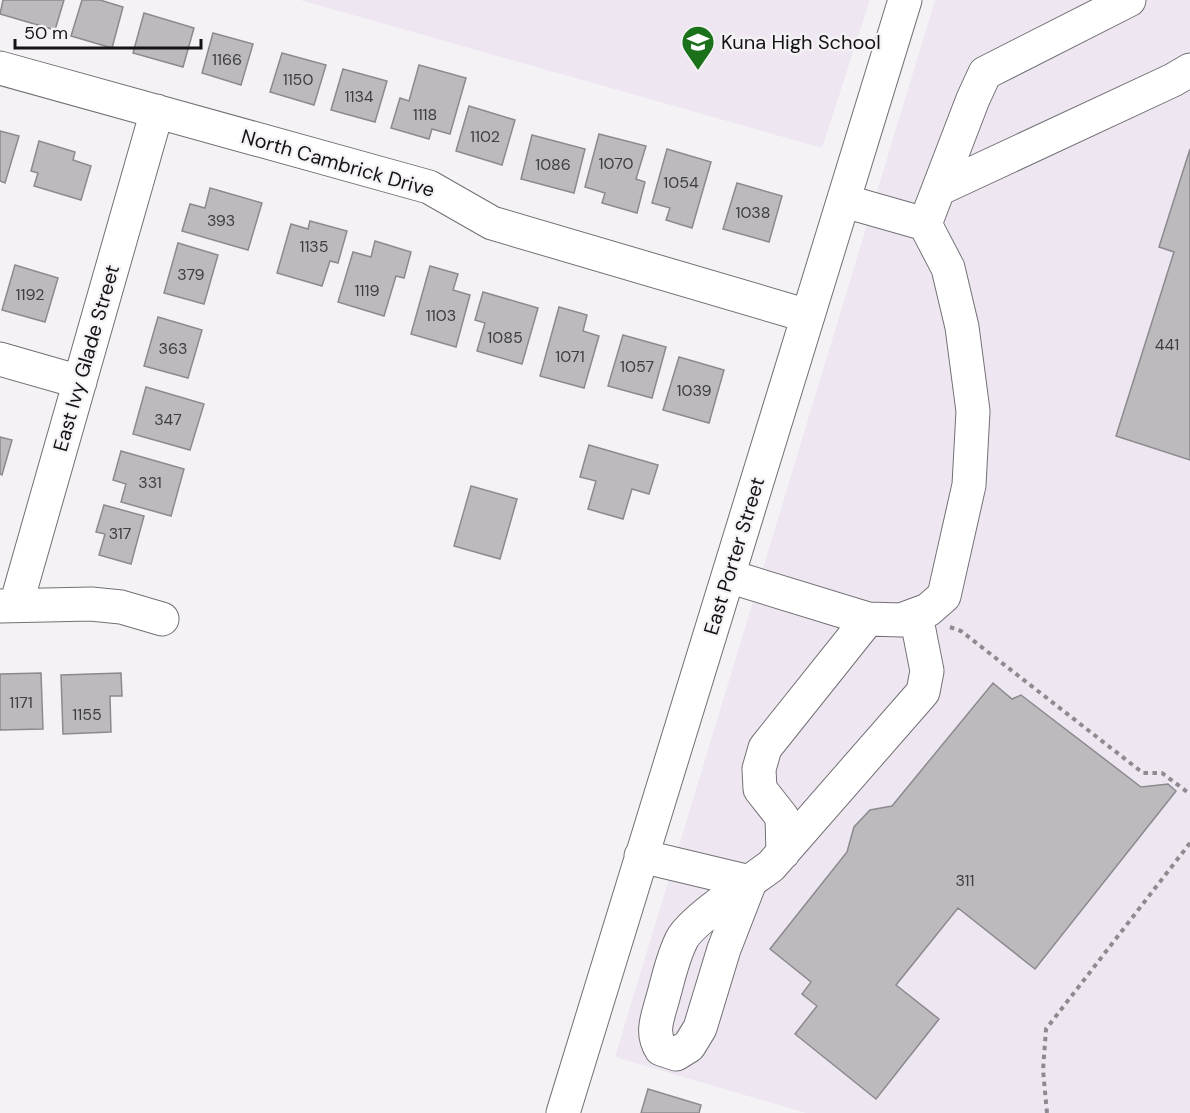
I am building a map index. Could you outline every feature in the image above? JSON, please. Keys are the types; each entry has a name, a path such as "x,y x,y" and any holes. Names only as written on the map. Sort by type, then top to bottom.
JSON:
{"street":[{"name":"East Porter Street","path":"563,1113 905,0"},
{"path":"728,576 868,620 901,620 928,610 944,596 969,485 973,411 962,327 948,268 926,224 985,73 1129,0"},
{"name":"North Cambrick Drive","path":"0,68 429,187 492,223 808,316"},
{"path":"939,189 1190,70"},
{"name":"East Ivy Glade Street","path":"8,606 80,382 157,111"},
{"path":"844,201 926,224"},
{"path":"0,359 80,382"},
{"path":"8,606 91,604 121,607 162,619"},
{"path":"641,856 750,882 771,866 923,692 927,671 916,615"},
{"path":"783,853 782,817 760,789 759,769 765,748 868,620"}],"path":[{"path":"916,615 961,632 1143,772 1162,773 1190,794"},
{"path":"1047,1113 1043,1070 1046,1029 1190,843"}],"shaded area":[{"name":"Kuna High School","path":"300,0 870,0 822,148"},
{"path":"935,0 1190,0 1190,1113 806,1113 615,1057"}],"building":[{"path":"3,0 64,0 55,30 0,14"},
{"path":"82,0 100,0 123,7 112,48 71,36"},
{"path":"144,13 194,28 183,67 133,53"},
{"path":"213,33 253,44 241,85 202,73"},
{"path":"282,53 326,65 314,105 270,92"},
{"path":"419,65 466,78 450,134 432,129 429,139 391,128 400,98 409,101"},
{"path":"343,69 387,81 375,122 331,110"},
{"path":"469,106 515,120 502,165 456,151"},
{"path":"0,131 19,136 5,183 0,181"},
{"path":"599,134 646,146 636,179 645,182 637,213 602,203 605,193 585,187"},
{"path":"532,135 585,149 574,193 521,179"},
{"path":"39,141 75,152 73,160 91,166 81,200 34,186 38,173 31,171"},
{"path":"667,149 711,162 692,228 666,220 670,208 652,203"},
{"path":"1190,149 1190,460 1116,436 1174,252 1159,247"},
{"path":"737,183 782,196 769,242 723,229"},
{"path":"210,188 262,203 248,250 182,231 190,204 205,208"},
{"path":"310,221 347,231 338,263 330,261 322,286 277,273 291,224 308,229"},
{"path":"375,241 411,252 404,278 396,276 384,316 338,302 353,252 371,257"},
{"path":"178,243 218,255 204,304 164,293"},
{"path":"15,265 58,278 45,322 2,310"},
{"path":"430,266 458,274 453,290 470,295 456,347 411,334"},
{"path":"483,292 538,308 522,364 477,351 485,323 475,320"},
{"path":"559,307 587,315 583,331 599,336 584,388 540,376"},
{"path":"158,317 202,330 188,378 144,366"},
{"path":"623,335 666,347 652,398 608,386"},
{"path":"679,357 724,370 709,423 663,410"},
{"path":"146,387 204,404 190,450 133,434"},
{"path":"0,437 12,440 2,475 0,474"},
{"path":"589,445 658,465 649,494 632,489 623,519 588,509 596,481 580,477"},
{"path":"121,451 184,469 171,516 121,502 126,484 113,480"},
{"path":"471,486 517,499 500,559 454,546"},
{"path":"104,505 144,516 131,564 99,555 105,534 96,532"},
{"path":"41,673 43,729 0,730 0,674"},
{"path":"121,673 122,696 110,696 111,732 63,734 61,675"},
{"path":"993,683 1012,699 1021,695 1141,787 1168,784 1176,791 1035,969 958,908 896,985 939,1019 876,1099 795,1034 817,1006 802,994 811,982 770,949 847,852 854,827 870,810 892,806"},
{"path":"648,1089 701,1105 699,1113 641,1113"}],"place":[{"name":"Kuna High School","path":"698,71"}]}
